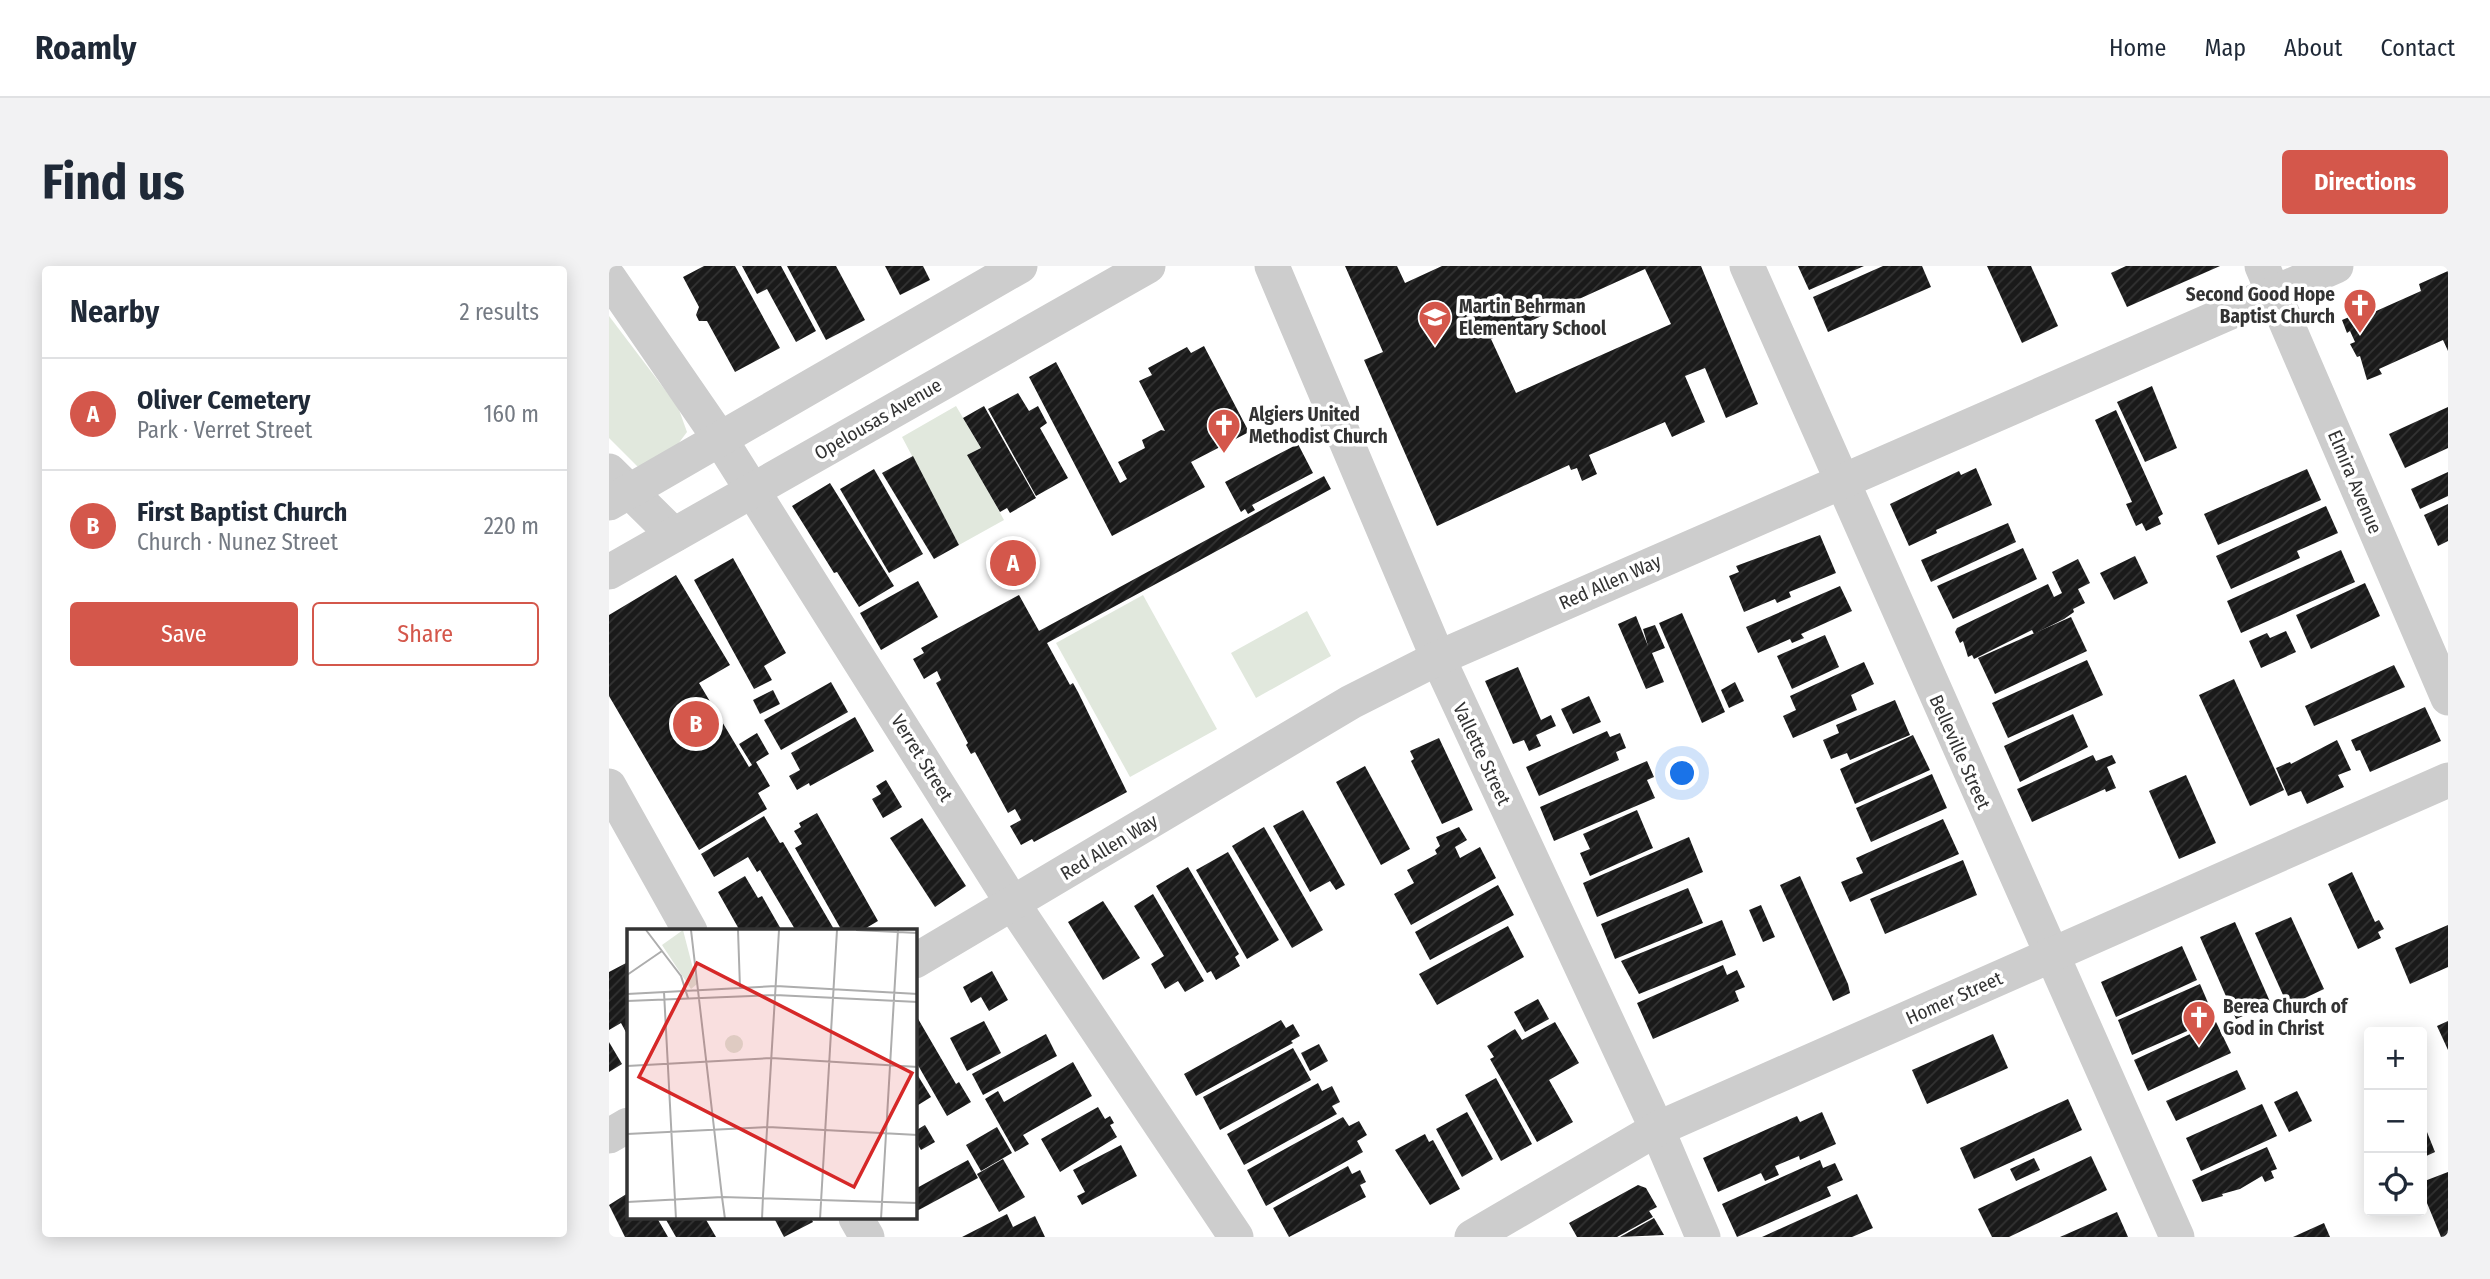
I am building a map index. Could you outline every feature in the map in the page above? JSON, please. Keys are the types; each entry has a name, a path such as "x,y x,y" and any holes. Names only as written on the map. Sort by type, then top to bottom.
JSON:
{"street":[{"path":"674,535 616,489 720,439 979,276 1020,266"},
{"name":"Opelousas Avenue","path":"609,572 1148,266"},
{"name":"Vallette Street","path":"1272,266 1438,658 1657,1129 1703,1237"},
{"name":"Belleville Street","path":"1747,266 2177,1237"},
{"name":"Red Allen Way","path":"917,960 1351,702 1438,658 1840,481 2268,280 2336,266"},
{"name":"Verret Street","path":"609,278 720,439 1013,904 1236,1237"},
{"name":"Elmira Avenue","path":"2268,280 2448,698"},
{"name":"Homer Street","path":"1472,1237 1657,1129 2448,780"},
{"path":"609,786 689,929"},
{"path":"609,1136 627,1126"},
{"path":"857,1220 867,1237"}],"shaded area":[{"path":"609,316 678,407 687,432 675,448 642,471 609,438"},
{"path":"956,406 981,448 968,455 1004,520 959,545 902,437"},
{"path":"1143,595 1217,729 1130,777 1056,643"},
{"path":"1307,611 1331,656 1256,698 1231,653"}],"building":[{"path":"704,266 735,266 780,348 735,372 707,321 699,321 696,315 699,307 683,277"},
{"path":"742,266 781,266 816,331 796,342 767,289 757,294"},
{"path":"787,266 836,266 865,320 826,340"},
{"path":"885,266 923,266 930,280 900,295"},
{"path":"1345,266 1397,266 1405,283 1442,266 1701,266 1758,404 1726,418 1705,368 1685,376 1705,422 1672,437 1665,422 1589,455 1597,474 1582,481 1577,468 1571,470 1569,465 1437,526 1364,360 1383,352","holes":["1645,269 1671,324 1516,393 1491,339"]},
{"path":"1798,266 1864,266 1809,290"},
{"path":"1883,266 1922,266 1931,287 1828,332 1813,297"},
{"path":"1987,266 2031,266 2058,326 2022,343"},
{"path":"2126,266 2220,266 2127,307 2111,273"},
{"path":"2448,271 2448,351 2443,340 2379,369 2382,374 2367,380 2360,356 2357,357 2350,344 2355,342 2350,331 2347,333 2342,320 2354,315 2356,320 2421,291 2419,284"},
{"path":"1204,346 1249,432 1191,462 1205,487 1112,536 1029,377 1056,362 1120,483 1127,479 1118,462 1145,448 1142,440 1161,430 1165,431 1139,381 1152,375 1148,368 1187,347 1191,353"},
{"path":"2152,386 2177,448 2145,462 2117,402"},
{"path":"1018,393 1029,411 1038,406 1047,423 1040,428 1068,478 1036,496 988,409"},
{"path":"984,406 1036,498 1010,513 1007,508 1000,512 967,455 981,448 963,418"},
{"path":"2448,407 2448,448 2405,468 2389,434"},
{"path":"2116,410 2163,514 2158,517 2161,524 2146,531 2142,523 2136,526 2126,504 2132,502 2095,420"},
{"path":"1298,444 1313,473 1252,505 1255,510 1248,514 1245,509 1241,512 1225,482"},
{"path":"913,456 959,545 934,559 882,473"},
{"path":"1976,468 1992,505 1936,530 1937,533 1909,546 1890,504 1959,471 1961,475"},
{"path":"874,469 923,554 889,573 840,489"},
{"path":"2307,469 2321,500 2218,545 2204,514"},
{"path":"2448,472 2448,496 2420,509 2411,489"},
{"path":"1324,476 1331,489 1047,643 1070,685 1073,683 1078,692 1127,792 1034,842 1032,839 1021,845 1010,826 1021,820 1015,809 1008,813 975,752 971,754 966,745 968,743 936,683 941,680 937,671 924,679 913,659 924,653 921,648 1019,595 1039,631"},
{"path":"830,483 894,586 859,607 792,506"},
{"path":"2448,504 2448,541 2438,546 2424,515"},
{"path":"2326,506 2338,533 2297,551 2300,558 2231,589 2216,556"},
{"path":"2008,523 2016,542 1931,582 1921,560"},
{"path":"1820,535 1836,573 1789,592 1791,597 1777,603 1775,599 1744,612 1729,576 1739,572 1736,566"},
{"path":"2023,548 2037,579 1953,619 1937,586"},
{"path":"2341,550 2355,582 2241,633 2227,601"},
{"path":"2135,556 2148,583 2114,600 2100,573"},
{"path":"733,558 786,653 764,666 772,680 754,689 694,580"},
{"path":"2078,559 2090,583 2078,589 2085,603 2073,609 2074,612 2064,619 2034,634 2032,630 1974,659 1972,655 1968,657 1963,641 1960,643 1955,632 1957,628 2048,584 2054,597 2062,593 2052,572"},
{"path":"676,575 730,665 699,683 749,767 752,765 739,744 757,733 769,754 756,762 770,786 758,793 767,809 699,850 609,696 609,615"},
{"path":"918,581 938,617 881,650 860,613"},
{"path":"2365,583 2380,616 2311,649 2296,615"},
{"path":"1840,586 1852,611 1801,634 1804,638 1792,643 1790,639 1758,653 1746,627"},
{"path":"1682,613 1725,712 1702,723 1659,623"},
{"path":"1636,616 1648,646 1643,629 1655,625 1665,648 1652,653 1664,682 1646,689 1618,624"},
{"path":"2071,617 2087,651 1995,694 1978,658"},
{"path":"2286,631 2296,652 2261,668 2249,641 2267,633 2270,638"},
{"path":"1825,635 1839,667 1792,689 1777,656"},
{"path":"2087,660 2103,695 2008,738 1992,703"},
{"path":"1864,662 1874,684 1851,695 1857,710 1793,738 1783,716 1796,710 1790,696"},
{"path":"2394,665 2405,687 2314,726 2305,706"},
{"path":"1518,667 1541,720 1551,715 1556,726 1536,735 1541,746 1529,751 1524,740 1513,744 1485,681"},
{"path":"2234,679 2284,790 2250,806 2199,695"},
{"path":"831,682 848,712 781,750 764,720"},
{"path":"1735,682 1744,701 1729,708 1721,690"},
{"path":"773,690 780,704 760,714 753,700"},
{"path":"1589,696 1601,722 1573,734 1561,709"},
{"path":"1895,700 1910,735 1850,760 1847,753 1831,759 1823,740 1839,733 1836,725"},
{"path":"2425,707 2441,741 2370,772 2360,750 2356,751 2351,740"},
{"path":"2073,714 2088,747 2020,782 2004,746"},
{"path":"855,717 874,751 810,786 809,783 797,790 789,776 800,770 791,753"},
{"path":"1607,731 1610,737 1620,733 1626,748 1616,752 1619,760 1539,796 1526,767"},
{"path":"1913,735 1930,770 1855,804 1840,769"},
{"path":"1439,738 1473,810 1442,824 1411,761 1414,759 1410,751"},
{"path":"2337,740 2351,770 2338,775 2344,787 2307,804 2301,791 2288,796 2276,768 2290,762 2291,764"},
{"path":"2093,755 2096,761 2112,755 2116,763 2107,767 2116,788 2106,792 2105,789 2032,822 2017,789"},
{"path":"1647,761 1654,777 1647,780 1655,798 1554,841 1540,807"},
{"path":"1365,766 1410,849 1381,865 1336,782"},
{"path":"1932,774 1947,808 1871,842 1856,808"},
{"path":"2186,775 2216,843 2179,859 2149,791"},
{"path":"886,780 902,807 883,818 872,799 881,794 876,786"},
{"path":"1303,810 1345,885 1336,890 1330,881 1310,892 1273,826"},
{"path":"1637,810 1653,848 1590,876 1580,853 1590,849 1583,834"},
{"path":"817,813 878,921 864,929 841,929 795,848 802,844 794,831 801,827 799,823"},
{"path":"764,816 780,843 783,842 834,929 795,929 760,870 757,872 748,857 714,877 701,854"},
{"path":"922,818 966,886 935,907 890,838"},
{"path":"1943,819 1959,854 1850,902 1841,882 1863,873 1856,858"},
{"path":"1264,827 1323,930 1292,948 1232,846"},
{"path":"1459,827 1467,840 1455,847 1460,858 1480,847 1496,878 1411,925 1394,894 1414,883 1407,870 1437,854 1435,850 1440,846 1436,837"},
{"path":"1689,837 1703,872 1597,917 1583,883"},
{"path":"1228,852 1279,940 1247,959 1196,870"},
{"path":"1963,860 1977,895 1885,934 1870,899"},
{"path":"1188,867 1239,954 1235,957 1240,966 1216,980 1211,971 1207,973 1156,886"},
{"path":"2352,872 2375,922 2379,920 2384,929 2378,932 2381,938 2358,949 2328,884"},
{"path":"745,876 758,898 762,896 781,929 739,929 718,892"},
{"path":"1800,876 1848,984 1850,993 1833,1001 1780,885"},
{"path":"1498,885 1514,915 1430,960 1415,932"},
{"path":"1688,888 1703,923 1615,959 1601,924"},
{"path":"1153,894 1204,981 1185,992 1178,981 1165,989 1151,964 1164,956 1134,906"},
{"path":"1103,901 1140,958 1103,980 1068,922"},
{"path":"1761,905 1775,937 1763,942 1749,910"},
{"path":"2291,917 2324,989 2288,1006 2255,933"},
{"path":"1722,920 1736,955 1639,994 1621,961"},
{"path":"2235,922 2271,1004 2236,1019 2200,937"},
{"path":"2448,925 2448,967 2410,984 2395,948"},
{"path":"1508,926 1524,957 1437,1005 1419,974"},
{"path":"2182,946 2197,980 2116,1017 2101,982"},
{"path":"627,963 627,1034 621,1023 609,1030 609,972"},
{"path":"1723,965 1727,975 1737,970 1745,987 1735,991 1739,1001 1653,1039 1637,1003"},
{"path":"992,971 1008,1000 989,1011 981,997 971,1003 963,987"},
{"path":"2200,984 2215,1019 2132,1055 2118,1020"},
{"path":"1538,999 1549,1019 1525,1032 1514,1012"},
{"path":"917,1017 956,1084 959,1082 971,1102 947,1116 917,1064"},
{"path":"1281,1020 1286,1028 1293,1024 1300,1036 1291,1041 1293,1043 1196,1096 1184,1074"},
{"path":"984,1021 1001,1053 967,1071 950,1038"},
{"path":"2448,1021 2448,1050 2437,1026"},
{"path":"1555,1022 1579,1063 1549,1080 1573,1122 1537,1142 1490,1059 1494,1057 1487,1046 1515,1029 1522,1040"},
{"path":"2216,1022 2231,1053 2148,1091 2134,1060"},
{"path":"1046,1034 1057,1056 983,1095 972,1074"},
{"path":"1993,1034 2008,1068 1927,1104 1912,1070"},
{"path":"609,1042 622,1064 609,1072"},
{"path":"1319,1044 1328,1061 1310,1071 1301,1053"},
{"path":"1293,1048 1311,1080 1220,1130 1203,1097"},
{"path":"1073,1062 1092,1096 1023,1135 1029,1144 1015,1152 985,1099 998,1091 1004,1102"},
{"path":"2237,1070 2246,1089 2176,1121 2166,1101"},
{"path":"917,1074 931,1097 917,1106"},
{"path":"1496,1078 1532,1144 1501,1161 1465,1095"},
{"path":"1318,1083 1322,1091 1332,1086 1340,1102 1332,1106 1337,1114 1244,1165 1227,1134"},
{"path":"2297,1091 2312,1121 2289,1132 2274,1102"},
{"path":"2068,1099 2082,1130 1974,1179 1960,1148"},
{"path":"2262,1104 2277,1136 2201,1171 2186,1138"},
{"path":"1098,1107 1105,1119 1110,1116 1114,1123 1110,1125 1117,1137 1060,1172 1041,1139"},
{"path":"1467,1112 1493,1159 1462,1177 1436,1129"},
{"path":"1822,1112 1836,1144 1800,1160 1799,1156 1775,1166 1779,1175 1765,1181 1761,1173 1718,1192 1703,1158 1797,1116 1800,1122"},
{"path":"1343,1117 1349,1126 1359,1121 1367,1135 1357,1141 1363,1152 1266,1206 1247,1170"},
{"path":"925,1125 935,1142 921,1150 917,1143 917,1130"},
{"path":"997,1127 1012,1153 981,1171 966,1145"},
{"path":"2427,1132 2435,1152 2427,1156"},
{"path":"1425,1134 1429,1142 1433,1140 1460,1189 1430,1205 1395,1150"},
{"path":"1121,1145 1137,1176 1082,1205 1077,1196 1085,1192 1073,1170"},
{"path":"2267,1147 2277,1169 2271,1171 2274,1178 2265,1182 2262,1176 2240,1189 2202,1202 2192,1180"},
{"path":"2091,1156 2107,1190 2009,1237 1992,1237 1978,1209"},
{"path":"2034,1158 2040,1170 2016,1181 2010,1169"},
{"path":"1003,1159 1025,1197 999,1212 977,1174"},
{"path":"968,1160 978,1178 917,1211 917,1188"},
{"path":"1820,1160 1823,1168 1835,1163 1843,1180 1827,1187 1831,1196 1737,1237 1722,1204"},
{"path":"1348,1166 1352,1174 1360,1170 1366,1182 1360,1185 1366,1197 1289,1237 1273,1208"},
{"path":"2448,1172 2448,1237 2441,1237 2427,1203 2427,1180"},
{"path":"1638,1185 1646,1188 1657,1207 1649,1211 1653,1217 1617,1237 1577,1237 1569,1223"},
{"path":"627,1194 627,1220 658,1220 668,1237 625,1237 609,1205"},
{"path":"1857,1194 1873,1228 1852,1237 1762,1237"},
{"path":"2117,1212 2128,1237 2060,1237"},
{"path":"1007,1214 1013,1227 1035,1216 1045,1237 962,1237"},
{"path":"1654,1218 1664,1235 1620,1237"},
{"path":"666,1220 706,1220 716,1237 676,1237"},
{"path":"775,1220 812,1220 813,1222 784,1237"},
{"path":"2324,1223 2330,1237 2293,1237"}],"place":[{"name":"Second Good Hope Baptist Church","path":"2360,335"},
{"name":"Martin Behrman Elementary School","path":"1435,347"},
{"name":"Algiers United Methodist Church","path":"1224,455"},
{"name":"Oliver Cemetery","path":"1013,563"},
{"name":"First Baptist Church","path":"696,724"},
{"name":"Berea Church of God in Christ","path":"2199,1047"}]}
